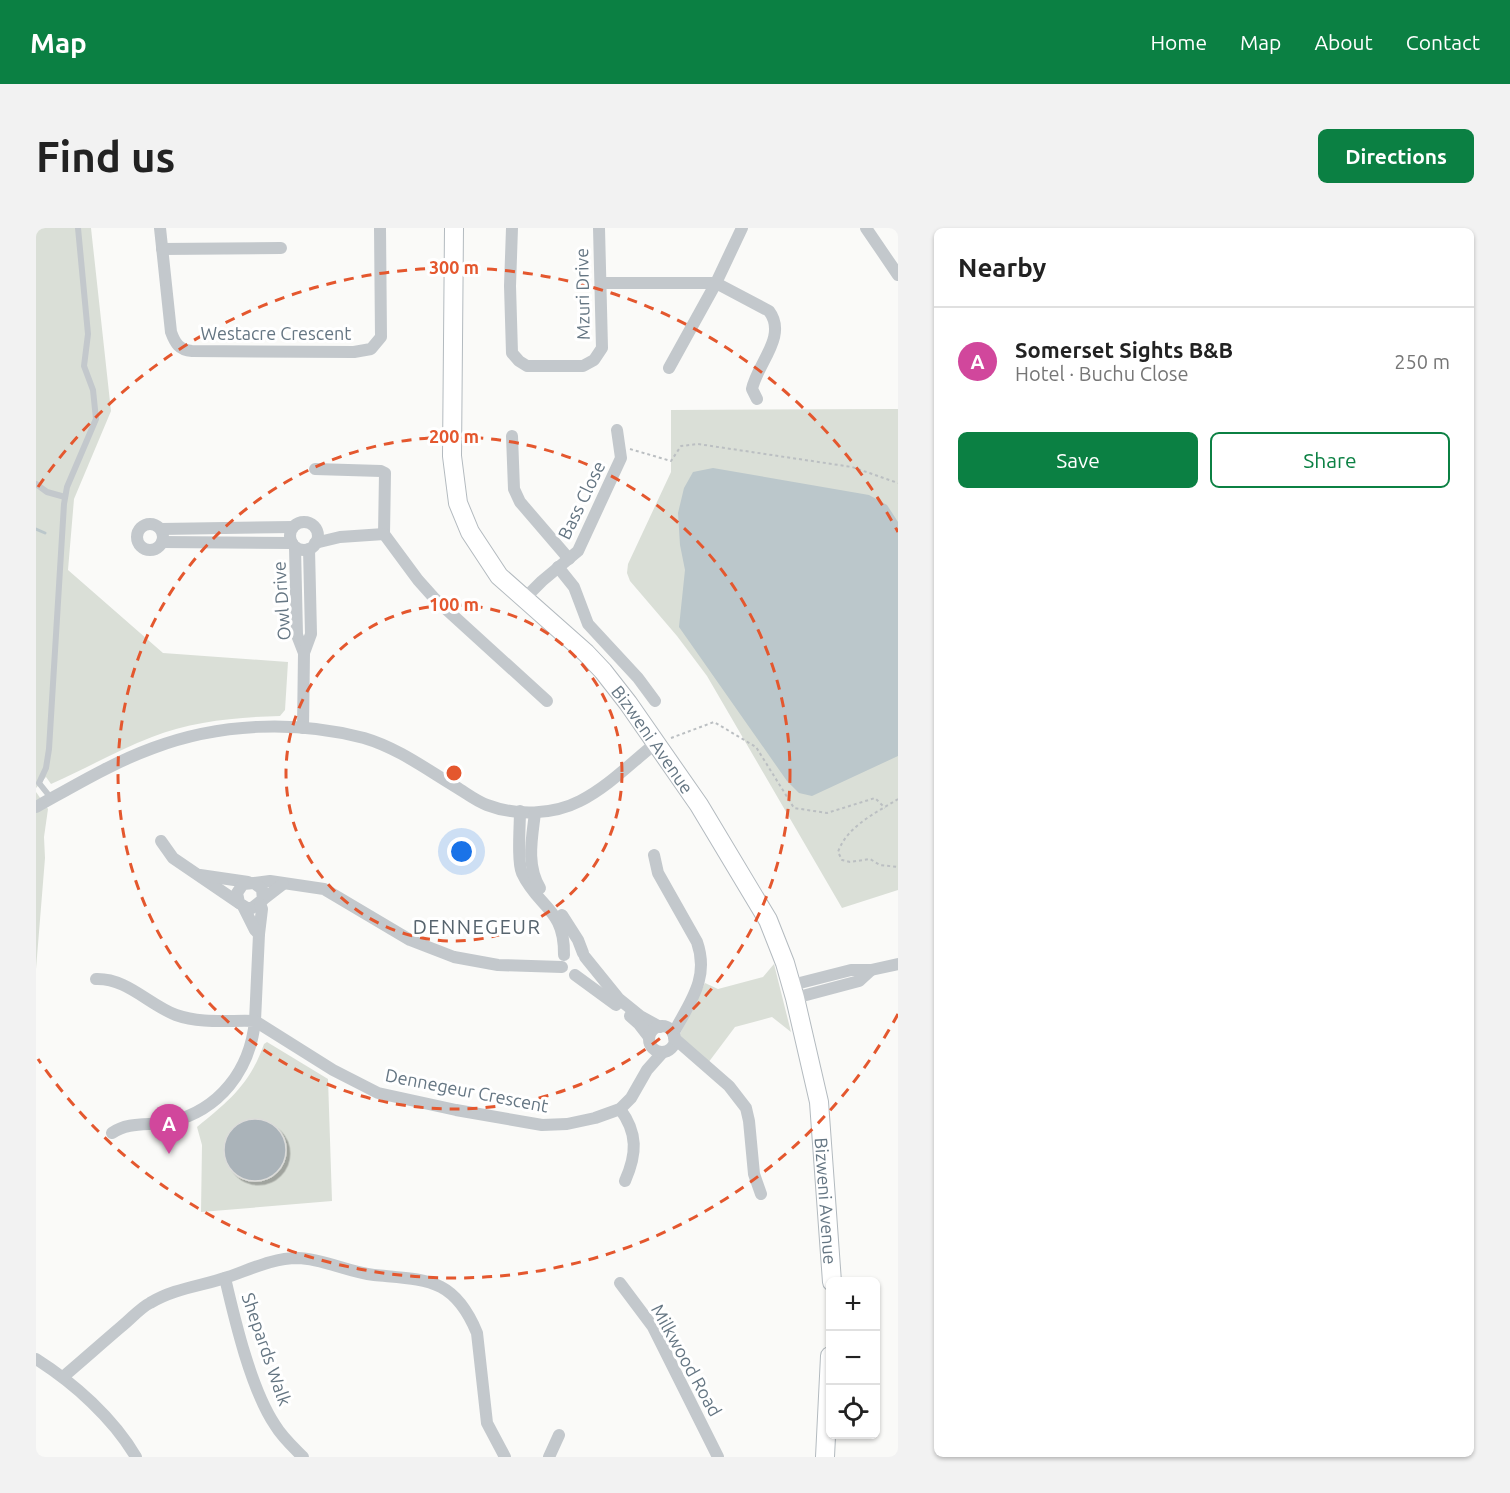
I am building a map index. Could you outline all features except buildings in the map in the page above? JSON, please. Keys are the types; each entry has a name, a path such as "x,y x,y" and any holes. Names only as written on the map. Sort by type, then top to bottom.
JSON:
{"street":[{"name":"Westacre Crescent","path":"160,228 171,332 174,342 185,351 364,351 371,349 381,337 381,228"},
{"name":"Bizweni Avenue","path":"454,228 452,456 458,503 470,532 499,576 603,671 656,742 699,805 759,904 779,945 793,991 819,1102 832,1277"},
{"name":"Mzuri Drive","path":"512,228 510,286 512,353 527,366 583,366 594,360 602,348 599,228"},
{"path":"669,368 716,283 742,228"},
{"path":"866,228 898,275"},
{"path":"162,249 281,248"},
{"path":"601,283 698,281 716,283 770,311 774,318 775,338 754,380 752,389 757,399"},
{"name":"Bass Close","path":"524,599 578,551 618,468 621,446 617,430"},
{"path":"512,436 514,489 520,502 569,559"},
{"path":"315,469 381,471 385,476 384,534 435,599 547,701"},
{"path":"312,546 318,536 316,529 312,524 304,521 292,527 162,536 293,545 304,550 340,537 384,534"},
{"path":"292,527 290,536 293,545"},
{"path":"316,529 340,537"},
{"name":"Owl Drive","path":"293,545 297,635 304,653"},
{"name":"Owl Drive","path":"303,728 304,653 311,634 312,546"},
{"path":"558,567 574,587 588,624 638,678 655,701"},
{"path":"36,807 128,758 155,747 213,731 276,727 303,728 365,739 392,748 486,805 504,810 535,813 580,801 601,787 656,742"},
{"path":"520,811 530,885 556,917 564,936 563,961 567,974 575,975 630,1016 639,1024 655,1051 668,1038"},
{"path":"526,844 535,813"},
{"path":"161,841 170,855 241,905 252,908 283,884"},
{"path":"625,1181 632,1167 633,1131 620,1109 631,1098 680,1020 697,989 703,967 702,954 697,942 658,873 654,855"},
{"path":"527,872 559,911 578,940 584,955 619,999 729,1086 746,1108 754,1174 761,1194"},
{"path":"196,874 324,889 411,940 454,957 498,965 563,961"},
{"path":"112,1133 122,1126 170,1122 193,1114 215,1100 230,1086 244,1066 253,1041 262,909 262,889 251,882"},
{"path":"251,882 239,888 237,898 259,934"},
{"path":"563,961 567,952 575,950 584,955"},
{"path":"575,975 585,969 584,955"},
{"path":"793,991 859,981 871,970 898,964"},
{"path":"96,979 116,981 161,1008 186,1018 255,1022"},
{"name":"Dennegeur Crescent","path":"255,1022 364,1087 392,1097 542,1125 567,1124 595,1118 620,1109"},
{"path":"647,1070 649,1041 653,1030 668,1038"},
{"path":"63,1377 148,1303 189,1286 225,1278 258,1265 299,1258 372,1275 424,1280 444,1287 455,1297 477,1333 487,1423 505,1457"},
{"name":"Shepards Walk","path":"225,1278 241,1339 262,1401 275,1425 303,1457"},
{"name":"Milkwood Road","path":"620,1283 653,1327 718,1457"},
{"path":"36,1359 63,1377 115,1429 136,1457"},
{"path":"825,1457 829,1385"},
{"path":"549,1457 559,1435"}],"lane":[{"path":"51,798 39,783 46,768 49,749 65,497 67,487 96,419 93,390 84,366 88,334 78,228"},
{"path":"36,484 47,492 65,497"}],"path":[{"path":"621,446 671,461 681,446 698,444 852,467 898,483"},
{"path":"656,742 714,722 756,747 794,808 828,813 875,798 885,807"},
{"path":"898,799 851,830 838,852 842,860 850,862 870,859 880,865 898,867"}],"shaded area":[{"path":"36,228 91,228 111,411 74,499 68,570 163,653 288,662 285,710 280,716 247,717 183,727 152,737 51,784 46,777 36,788"},
{"path":"898,409 898,890 842,908 707,676 677,636 630,581 627,573 628,564 671,472 671,410"},
{"path":"713,468 869,495 887,505 898,522 898,756 812,796 799,793 787,781 679,627 685,570 680,545 678,513 684,488 693,472"},
{"path":"36,792 48,809 44,837 45,858 36,969"},
{"path":"774,964 791,1032 772,1017 735,1027 708,1063 681,1038 680,1034 705,983 718,989 763,977"},
{"path":"267,1042 328,1079 332,1201 201,1212 202,1145 197,1127 237,1091 252,1070"}],"waterway":[{"path":"36,529 45,533"}],"place":[{"name":"Somerset Sights B&B","path":"169,1154"}],"district":[{"name":"DENNEGEUR","path":"477,926"}]}
